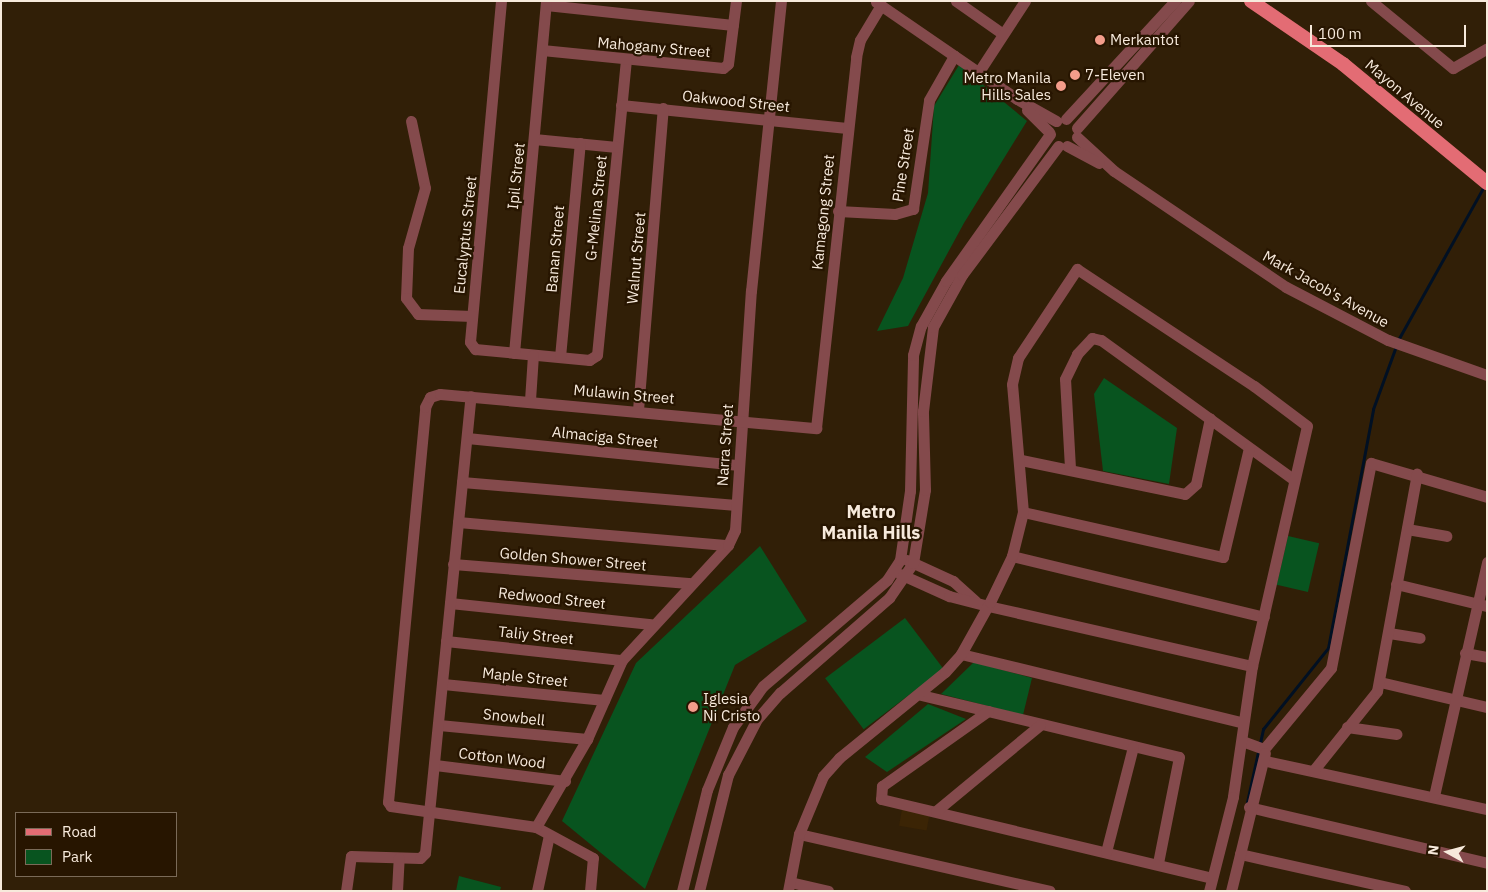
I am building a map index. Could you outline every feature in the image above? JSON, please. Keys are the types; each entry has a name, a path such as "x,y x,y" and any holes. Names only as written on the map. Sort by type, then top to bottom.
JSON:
{"main road":[{"name":"Mayon Avenue","path":"1251,1 1343,64 1487,183"}],"street":[{"name":"Eucalyptus Street","path":"501,1 472,316 472,348 533,355 594,358"},
{"name":"Mahogany Street","path":"542,50 626,60 723,68 728,64 736,1"},
{"name":"Narra Street","path":"536,827 565,781 587,739 622,660 651,624 728,545 734,530 742,420 781,1"},
{"path":"956,1 1003,34"},
{"path":"978,73 1025,1"},
{"path":"682,891 707,790 733,727 763,686 894,571 902,558 910,491 914,356 921,326 946,281 1050,133 1175,1"},
{"path":"699,891 728,775 758,718 780,693 889,598 906,577 913,563 925,490 923,411 933,327 962,274 1062,146 1077,133 1189,1"},
{"path":"1371,1 1453,68 1487,48"},
{"path":"546,3 734,25"},
{"name":"Ipil Street","path":"514,353 546,3"},
{"path":"878,3 1017,100 1061,120"},
{"name":"Kamagong Street","path":"816,428 847,128 860,40 878,3"},
{"name":"Pine Street","path":"838,211 895,214 913,208 929,100 954,56"},
{"name":"G-Melina Street","path":"594,358 626,60"},
{"path":"1017,100 1062,146"},
{"name":"Oakwood Street","path":"621,104 769,118 847,128"},
{"name":"Walnut Street","path":"638,410 663,108"},
{"name":"Mark Jacob's Avenue","path":"1061,120 1077,133 1114,171"},
{"path":"411,122 425,188 408,248 406,298 418,314 472,316"},
{"path":"534,139 617,147"},
{"name":"Banan Street","path":"560,357 580,143"},
{"name":"Mark Jacob's Avenue","path":"1062,146 1114,171 1286,287 1388,340 1487,376"},
{"path":"828,891 789,886 799,834 811,798 829,767 921,695 962,654 988,606 1012,556 1023,512 1021,460 1012,384 1018,358 1073,272 1081,269 1307,426 1293,479 1252,666 1241,722 1242,741 1233,797 1209,891"},
{"path":"1070,468 1064,379 1077,354 1092,338 1101,340 1293,479"},
{"path":"530,400 533,355"},
{"name":"Mulawin Street","path":"430,809 391,806 388,802 422,434 430,397 440,394 530,400 816,428"},
{"path":"346,891 351,856 399,858 424,856 435,766 453,564 471,396"},
{"path":"1021,460 1070,468 1185,494 1196,484 1210,418"},
{"name":"Almaciga Street","path":"467,438 739,465"},
{"path":"1023,512 1223,557 1249,448"},
{"path":"1231,891 1249,807 1265,755 1331,668 1337,651 1368,467 1376,462 1487,497"},
{"path":"1314,770 1377,691 1417,474"},
{"path":"462,482 736,505"},
{"path":"458,522 728,545"},
{"path":"1407,529 1446,536"},
{"path":"1012,556 1264,617"},
{"path":"902,558 953,581 975,601"},
{"path":"1434,796 1465,653 1481,605 1487,562"},
{"name":"Golden Shower Street","path":"453,564 691,583"},
{"path":"894,571 949,596 1252,666"},
{"path":"1396,584 1481,605"},
{"name":"Redwood Street","path":"450,603 651,624"},
{"path":"1389,633 1420,638"},
{"name":"Taliy Street","path":"446,641 622,660"},
{"path":"1465,653 1487,657"},
{"path":"962,654 1241,722"},
{"path":"1380,682 1487,707"},
{"name":"Maple Street","path":"443,684 604,700"},
{"path":"921,695 1179,757 1158,863"},
{"path":"988,712 880,789 884,800 1158,863 1212,878"},
{"name":"Snowbell","path":"439,725 587,739"},
{"path":"936,811 1040,725"},
{"path":"1348,727 1397,734"},
{"path":"1242,741 1265,755 1314,770 1487,809"},
{"path":"1106,852 1133,747"},
{"name":"Cotton Wood","path":"435,766 565,781"},
{"path":"1249,807 1487,863"},
{"path":"430,809 536,827 593,858 590,891"},
{"path":"799,834 1050,891"},
{"path":"536,891 550,835"},
{"path":"1240,854 1405,891"},
{"path":"397,891 399,858"}],"shaded area":[{"path":"902,809 930,814 927,831 899,826"}],"green space":[{"path":"959,65 1027,121 964,223 908,326 877,331 903,278 928,193 934,106"},
{"path":"1104,378 1177,428 1169,484 1103,471 1094,394"},
{"path":"1288,536 1319,543 1308,592 1277,585"},
{"path":"760,546 807,621 735,665 645,889 562,821 636,663"},
{"path":"905,618 944,669 864,729 825,678"},
{"path":"974,662 1032,678 1023,715 941,694"},
{"path":"928,704 966,719 887,772 865,757"},
{"path":"459,876 501,887 500,891 456,891"}],"waterway":[{"path":"1398,340 1484,186"},
{"path":"1247,802 1263,729 1328,648 1373,409 1396,346"}],"place":[{"name":"Merkantot","path":"1100,40"},
{"name":"7-Eleven","path":"1075,75"},
{"name":"Metro Manila Hills Sales","path":"1061,86"},
{"name":"Iglesia Ni Cristo","path":"693,707"}],"district":[{"name":"Metro Manila Hills","path":"871,523"}]}
